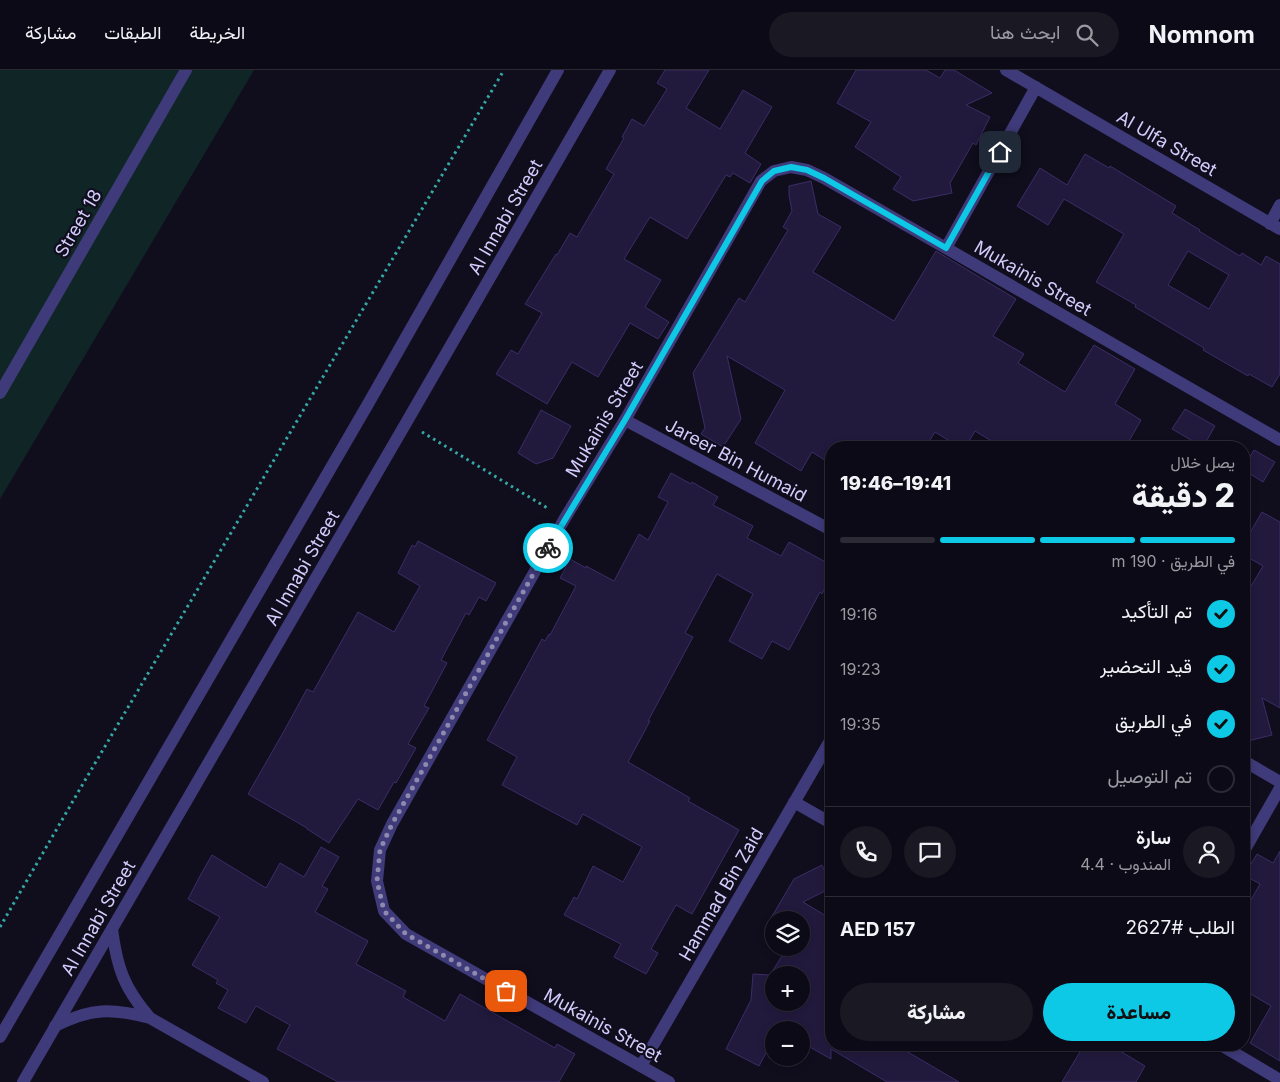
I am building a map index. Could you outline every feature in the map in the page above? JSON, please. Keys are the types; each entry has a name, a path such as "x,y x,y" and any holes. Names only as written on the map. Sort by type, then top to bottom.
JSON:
{"street":[{"name":"Street 18","path":"0,393 186,70"},
{"name":"Al Innabi Street","path":"0,1037 358,421 558,70"},
{"name":"Al Innabi Street","path":"23,1082 610,70"},
{"name":"Al Ulfa Street","path":"1006,70 1275,227"},
{"path":"946,248 1036,87"},
{"name":"Mukainis Street","path":"669,1082 406,934 384,911 377,881 380,850 392,824 565,518 625,420 762,181 774,171 791,167 807,170 824,178 1280,440"},
{"path":"1275,227 1280,205"},
{"name":"Jareer Bin Humaid","path":"625,420 825,527"},
{"name":"Hammad Bin Zaid","path":"641,1066 825,749"},
{"path":"1250,764 1280,782"},
{"path":"1250,840 1280,788"},
{"path":"794,802 825,819"},
{"path":"112,929 114,948 126,986 150,1018"},
{"path":"55,1026 92,1012 131,1013 150,1018 263,1082"},
{"path":"1231,1051 1280,1080"}],"path":[{"path":"0,927 504,70"},
{"path":"406,423 565,518"}],"green space":[{"path":"0,70 254,70 0,499"}],"building":[{"path":"665,70 709,70 686,108 720,129 743,90 772,107 745,153 761,164 750,183 733,173 730,177 726,175 687,239 650,217 624,259 661,280 645,307 669,322 658,339 630,323 598,377 572,362 547,404 496,374 511,350 518,354 542,313 525,304 570,233 577,237 614,174 606,169 624,138 622,137 632,119 644,126 667,89 657,83"},
{"path":"856,70 926,70 940,78 945,70 954,70 992,93 966,105 990,117 976,145 973,143 950,183 952,193 913,201 893,189 901,177 855,147 871,122 837,103"},
{"path":"1085,154 1109,168 1110,166 1176,206 1172,213 1240,256 1242,253 1261,265 1266,256 1280,264 1280,374 1272,387 1249,374 1248,376 1203,350 1204,348 1096,282 1124,234 1064,199 1048,225 1017,206 1040,168 1067,185","holes":["1188,251 1229,275 1209,309 1168,285"]},
{"path":"811,181 818,214 841,227 813,272 894,321 936,251 1016,299 993,336 1024,354 1018,363 1065,392 1094,345 1135,369 1115,404 1141,420 1129,441 991,441 975,431 969,441 950,441 935,432 929,441 825,441 825,460 812,452 801,471 755,443 785,390 727,356 741,419 723,447 701,434 705,428 693,373 739,298 745,302 788,230 783,227 792,211 789,186"},
{"path":"1185,409 1215,426 1206,441 1193,441 1172,429"},
{"path":"541,410 571,426 553,458 536,464 518,453"},
{"path":"1254,450 1275,462 1263,482 1250,474 1250,457"},
{"path":"671,473 691,484 692,482 718,497 713,505 753,526 747,538 781,556 789,542 825,562 825,588 822,594 820,592 789,650 772,641 762,659 729,641 753,594 717,574 685,633 693,637 628,762 690,798 688,801 739,830 692,914 676,905 651,949 658,953 646,974 614,957 621,944 564,915 574,897 577,899 593,866 623,882 642,847 583,814 577,825 502,785 517,757 487,740 542,639 545,641 550,635 576,586 560,578 570,559 614,581 639,534 648,540 668,502 658,497"},
{"path":"1262,512 1280,522 1280,708 1262,698 1272,735 1250,740 1250,588 1263,566 1250,558 1250,533"},
{"path":"418,541 496,583 486,601 479,597 469,615 466,613 441,660 447,663 424,706 429,708 408,744 416,748 396,783 394,782 378,810 358,799 329,843 248,794 307,689 313,692 358,612 394,632 420,586 398,573 412,545 415,547"},
{"path":"321,847 339,857 322,886 328,889 315,912 368,941 356,964 406,991 403,997 445,1021 460,994 555,1048 557,1044 575,1054 559,1082 338,1082 277,1049 290,1025 256,1006 246,1023 218,1008 228,990 216,983 218,980 192,965 220,917 188,899 212,855 266,888 280,863 304,877"},
{"path":"1280,851 1280,1061 1250,1043 1271,1006 1250,994 1250,902 1260,884 1250,878 1250,865 1257,854 1273,863"},
{"path":"822,865 825,871 825,891 803,902 825,915 825,1051 831,1051 831,1059 810,1047 810,1021 765,1021 765,1055 759,1066 726,1049 751,1000 753,974 765,975 765,1011 810,1011 810,966 776,966 782,956 810,956 810,911 775,911 794,879"},
{"path":"834,1051 906,1051 959,1082 887,1082"},
{"path":"1080,1051 1120,1051 1145,1066 1136,1082 1062,1082"}],"way so far":[{"path":"506,991 406,934 384,911 377,881 380,850 392,824 548,548"}],"route":[{"path":"548,548 625,420 762,181 774,171 791,167 807,170 946,248 1000,152"}]}
